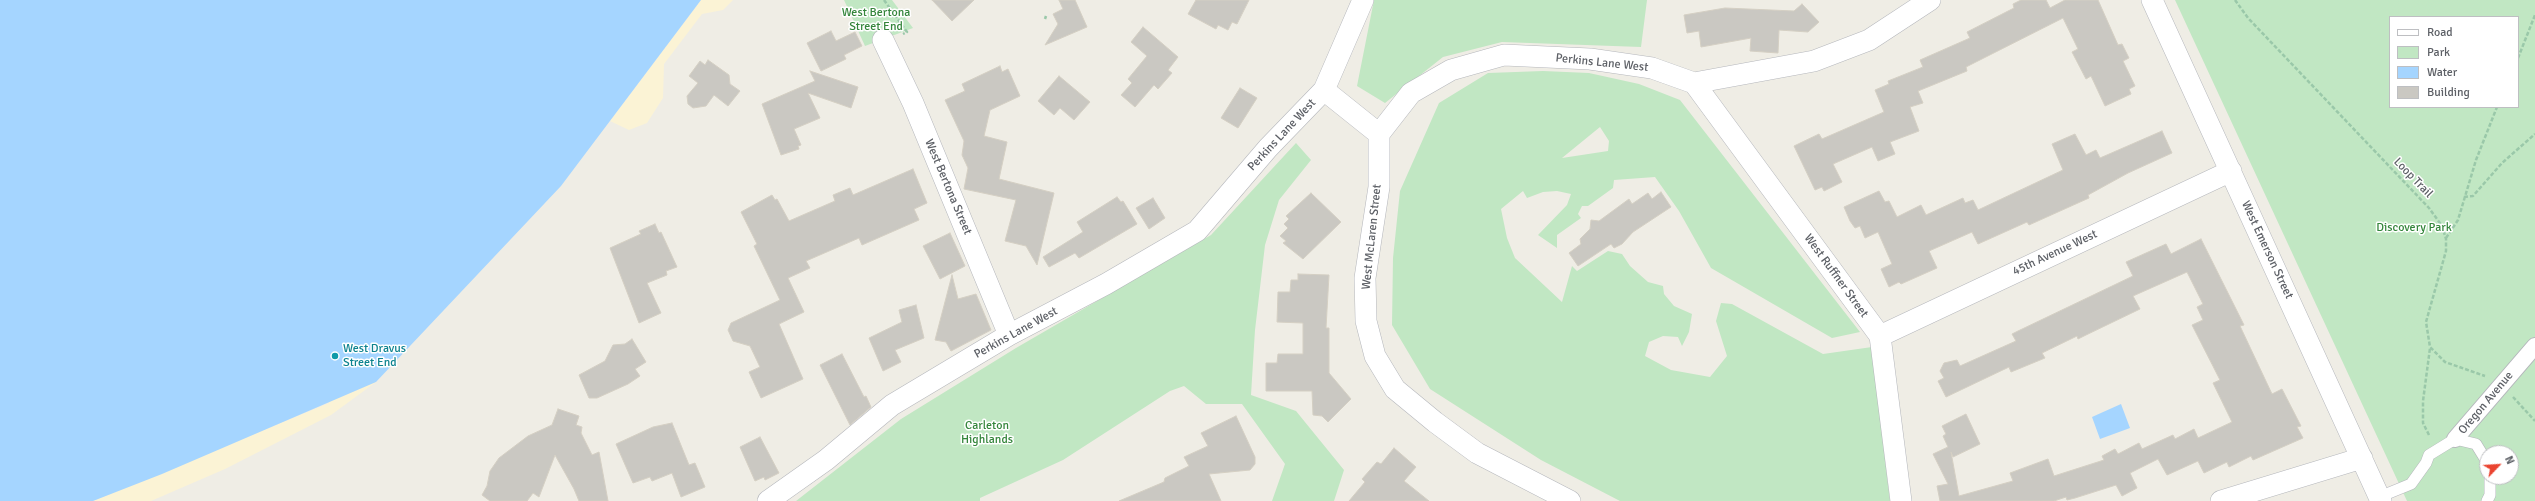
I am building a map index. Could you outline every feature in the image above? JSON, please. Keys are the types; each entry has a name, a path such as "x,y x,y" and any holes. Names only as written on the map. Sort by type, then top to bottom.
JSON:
{"street":[{"path":"1324,90 1363,0"},
{"name":"Perkins Lane West","path":"768,501 826,460 892,405 1009,335 1106,284 1197,231 1268,148 1324,90 1379,134 1411,93 1451,70 1504,55 1590,59 1652,68 1694,83 1814,62 1869,40 1930,0"},
{"name":"West Emerson Street","path":"2152,0 2380,499"},
{"name":"West Bertona Street","path":"883,40 913,103 1009,335"},
{"name":"West Ruffner Street","path":"1694,83 1880,336 1901,501"},
{"name":"West McLaren Street","path":"1379,134 1379,187 1365,278 1366,322 1375,356 1395,389 1435,422 1477,453 1570,501"},
{"name":"45th Avenue West","path":"1880,336 2231,171"},
{"name":"Oregon Avenue","path":"2456,439 2535,346"},
{"path":"2221,501 2362,458"}],"lane":[{"path":"2456,439 2476,444 2479,449"},
{"name":"Oregon Avenue","path":"2380,499 2411,484 2426,463 2429,455 2456,439"},
{"path":"2487,501 2490,495 2490,485"}],"path":[{"path":"884,0 907,32"},
{"name":"Loop Trail","path":"2235,0 2248,18 2429,208 2442,226 2446,239 2444,266 2432,298 2426,322 2430,347 2423,401 2423,422 2429,436"},
{"path":"2519,55 2535,15"},
{"path":"2446,239 2458,220 2476,160 2497,108"},
{"path":"2464,197 2473,196 2502,164 2535,134"},
{"path":"2430,347 2445,362 2492,379"},
{"path":"2510,394 2535,421"}],"green space":[{"name":"West Bertona Street End","path":"844,0 892,0 913,28 865,46"},
{"path":"1374,0 1647,0 1641,47 1502,42 1443,57 1385,103 1357,86"},
{"name":"Discovery Park","path":"2175,0 2535,0 2535,501 2407,501"},
{"path":"1543,71 1589,73 1639,84 1680,100 1860,332 1832,338 1711,268 1679,211 1655,177 1614,180 1613,188 1588,206 1582,206 1578,214 1581,218 1557,235 1557,248 1538,235 1567,205 1571,194 1557,191 1543,192 1527,198 1523,191 1501,209 1507,238 1515,258 1562,302 1572,266 1577,271 1608,251 1622,254 1630,266 1648,282 1663,286 1664,294 1674,306 1692,314 1689,332 1682,346 1678,337 1663,336 1649,342 1645,356 1671,370 1710,377 1727,356 1716,321 1721,303 1732,304 1823,354 1872,347 1890,501 1620,501 1541,460 1430,389 1392,325 1393,258 1400,191 1439,103 1488,73","holes":["1600,127 1609,141 1608,151 1562,158"]},
{"name":"Carleton Highlands","path":"1296,143 1311,160 1279,200 1265,245 1255,330 1251,395 1296,411 1344,470 1334,501 1272,501 1285,464 1242,404 1206,404 1184,386 1170,391 1063,460 980,498 980,501 796,501 901,419 1016,348 1211,235"}],"sand":[{"path":"701,0 733,0 723,10 702,14 664,64 663,98 647,123 629,130 610,121"},
{"path":"326,287 376,382 331,415 225,469 151,501 93,501 329,403"}],"water":[{"path":"0,0 701,0 561,186 376,382 162,474 93,501 0,501"},
{"path":"2121,404 2130,428 2100,439 2092,417"}],"building":[{"path":"932,0 974,0 952,21"},
{"path":"1059,0 1075,0 1087,27 1045,45 1058,24 1053,14 1063,9"},
{"path":"1196,0 1249,0 1237,24 1232,22 1228,30 1218,25 1216,29 1188,14"},
{"path":"2021,0 2046,0 2050,8 2065,0 2098,0 2118,45 2122,44 2129,58 2123,61 2135,86 2129,89 2131,94 2105,106 2091,76 2086,79 2072,52 2078,49 2063,18 1966,67 1967,71 1918,91 1923,103 1910,107 1919,131 1890,142 1895,154 1878,161 1872,147 1833,164 1842,182 1824,191 1822,187 1815,190 1794,146 1819,134 1822,139 1884,112 1875,90 1889,84 1888,81 1923,67 1920,60 1970,38 1967,32 2014,8 2013,4"},
{"path":"1802,4 1819,22 1808,32 1779,30 1778,53 1750,51 1751,38 1701,47 1699,31 1687,33 1684,15 1725,8 1794,11"},
{"path":"1143,27 1178,57 1168,70 1172,73 1158,89 1154,85 1135,107 1121,95 1132,83 1128,79 1147,56 1131,42"},
{"path":"831,31 836,41 855,32 862,46 844,55 846,59 821,71 807,43"},
{"path":"708,60 729,75 730,84 740,91 728,106 714,95 706,106 693,108 688,104 687,96 698,83 689,76 700,61 705,65"},
{"path":"1000,66 1002,72 1008,69 1020,96 990,110 984,136 1007,142 999,179 1054,193 1037,265 1026,246 1005,241 1016,200 964,189 968,168 962,155 964,141 945,100 965,91 962,84"},
{"path":"810,71 858,87 851,108 808,93 820,118 794,129 801,145 798,146 799,149 781,155 762,104 815,81"},
{"path":"1059,76 1090,102 1074,120 1060,108 1054,115 1038,101"},
{"path":"1240,88 1257,98 1238,128 1221,118"},
{"path":"2162,131 2172,153 2128,173 2088,195 2089,198 2029,225 2027,222 1978,244 1972,232 1929,251 1937,268 1901,284 1899,282 1889,287 1881,269 1892,264 1878,232 1865,238 1860,226 1855,228 1850,221 1844,207 1879,191 1885,202 1889,201 1897,217 1921,205 1926,215 1963,198 1965,203 1973,200 1978,210 2063,170 2052,144 2075,134 2086,155 2096,150 2100,158"},
{"path":"913,169 927,203 914,209 919,220 862,245 859,238 806,261 810,268 788,278 804,312 779,324 803,379 761,398 749,372 760,367 750,346 733,341 728,330 731,323 780,300 754,246 757,244 741,212 772,195 775,200 777,199 789,221 835,201 833,195 850,188 853,195"},
{"path":"1661,192 1671,207 1633,232 1622,244 1614,248 1611,244 1578,266 1569,253 1581,244 1580,239 1590,229 1591,220 1599,221 1629,199 1632,204 1648,193 1652,199"},
{"path":"1311,193 1341,222 1303,259 1283,243 1286,241 1280,236 1288,228 1284,224 1289,219 1286,216"},
{"path":"1117,197 1121,202 1123,201 1137,224 1079,258 1075,253 1049,267 1043,257 1083,232 1077,222"},
{"path":"1153,198 1165,218 1149,229 1136,208"},
{"path":"655,224 659,233 661,232 677,267 666,271 667,275 647,283 661,313 639,323 610,248 641,234 639,231"},
{"path":"950,233 965,266 940,279 923,246"},
{"path":"2201,239 2244,325 2240,326 2272,394 2282,389 2301,426 2297,427 2303,438 2253,460 2251,456 2229,467 2227,462 2204,473 2198,461 2167,475 2158,459 2130,473 2137,488 2122,496 2116,485 2067,500 2066,497 2054,501 1940,501 1937,486 1948,484 1933,454 1948,447 1943,436 1946,434 1942,426 1966,414 1980,444 1953,457 1951,452 1959,496 2013,481 2010,473 2048,459 2054,476 2104,460 2102,456 2115,449 2118,454 2139,443 2142,449 2173,435 2175,439 2194,429 2198,438 2232,422 2213,383 2220,380 2192,325 2203,320 2197,307 2203,304 2187,272 2133,296 2140,309 2078,339 2077,336 2042,353 2045,358 2011,372 2009,367 1946,397 1938,381 1944,378 1940,371 1944,363 1957,360 1960,366 2016,341 2012,334 2133,276 2126,262 2166,244 2171,254"},
{"path":"1298,274 1329,275 1326,328 1329,328 1329,373 1351,399 1328,422 1322,416 1313,415 1312,391 1266,391 1266,363 1277,363 1278,354 1303,354 1303,323 1277,322 1278,292 1290,292 1291,280 1298,280"},
{"path":"952,275 958,299 976,294 991,330 951,351 946,342 935,340"},
{"path":"916,305 924,338 895,350 901,362 883,371 869,338 902,322 899,310"},
{"path":"632,339 646,362 635,369 640,376 628,384 597,398 589,398 579,375 605,361 613,345 625,344"},
{"path":"842,354 864,397 866,396 871,407 850,425 820,365"},
{"path":"558,409 579,416 576,425 582,427 581,433 592,455 599,452 608,501 579,501 555,455 539,497 533,493 527,501 490,501 482,495 487,486 490,471 499,458 528,436 552,425"},
{"path":"1236,416 1255,457 1255,464 1250,470 1209,474 1221,501 1119,501 1164,482 1165,478 1189,466 1184,457 1208,446 1201,433"},
{"path":"672,423 689,465 695,463 705,487 681,497 672,473 652,481 650,477 633,483 616,444 653,427"},
{"path":"760,437 779,473 765,480 764,477 755,481 740,447"},
{"path":"1394,448 1416,467 1404,481 1429,501 1349,501 1365,482 1362,479 1377,462 1381,464"}],"place":[{"name":"West Dravus Street End","path":"335,356"}]}
